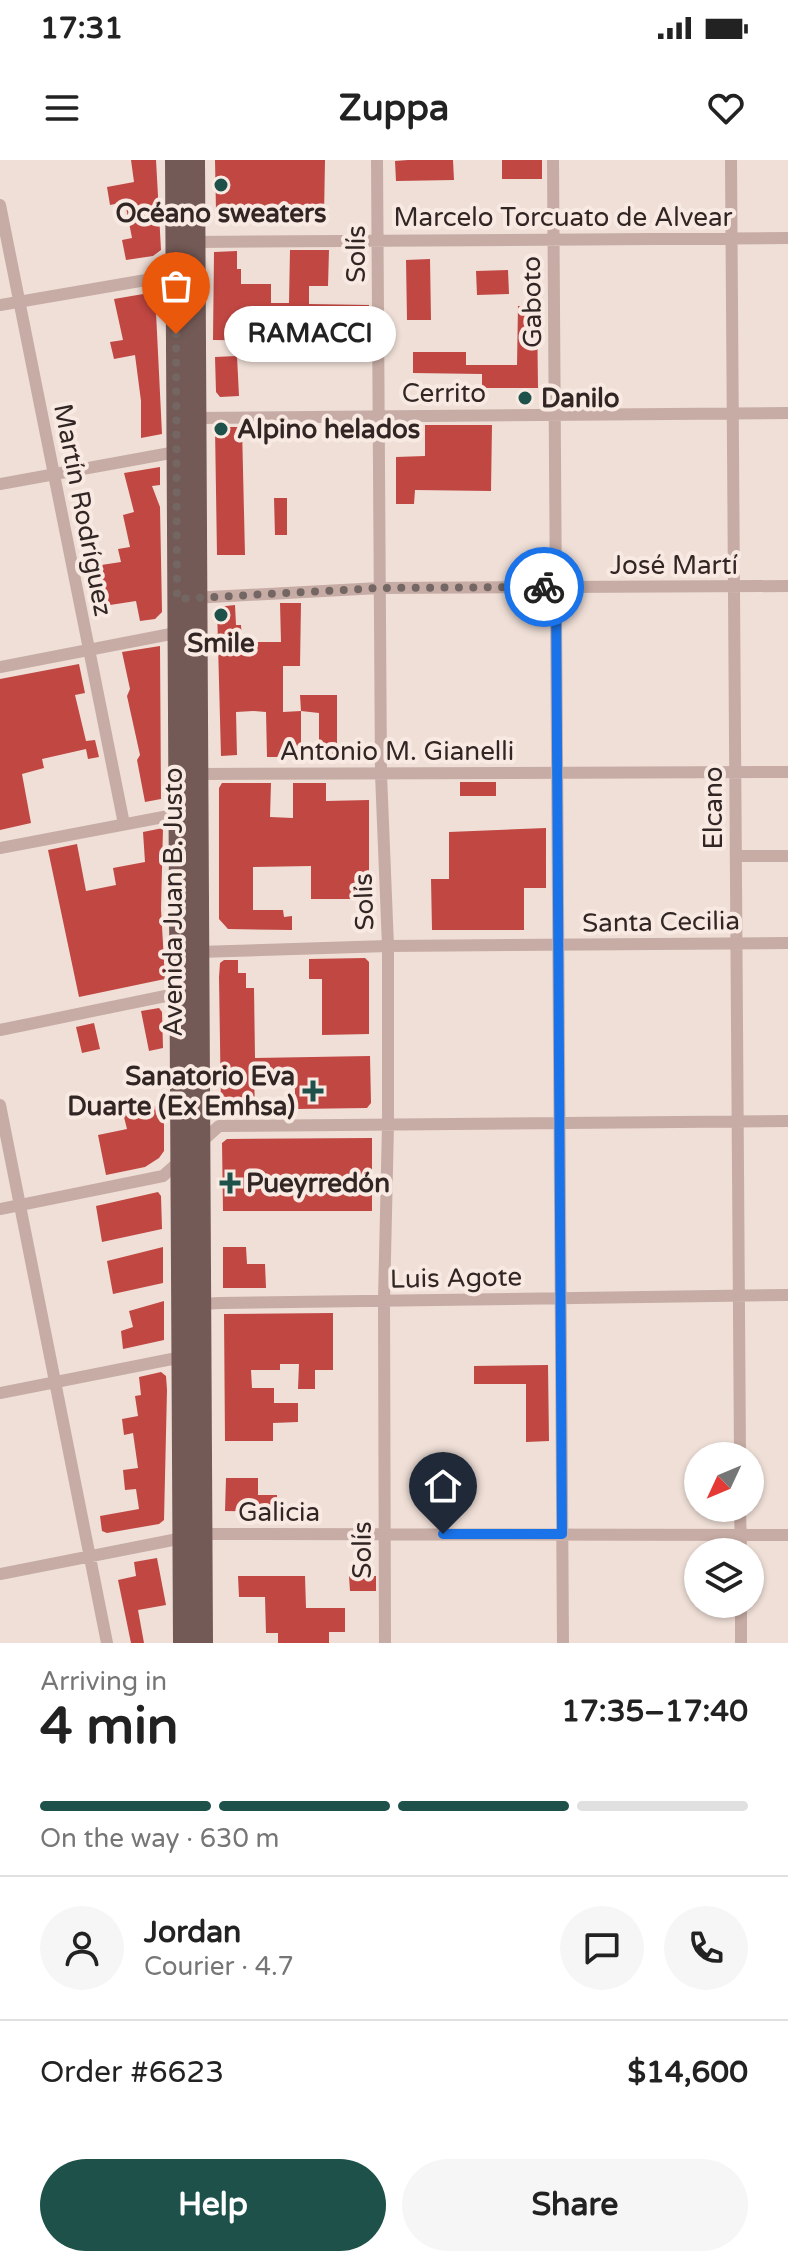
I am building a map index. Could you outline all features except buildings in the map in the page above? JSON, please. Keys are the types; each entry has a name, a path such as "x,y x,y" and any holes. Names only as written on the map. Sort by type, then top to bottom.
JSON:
{"main road":[{"name":"Avenida Juan B. Justo","path":"175,160 176,452 198,774 200,1143 211,1304 183,1643"},
{"name":"Avenida Juan B. Justo","path":"187,598 196,418 195,160"},
{"name":"Avenida Juan B. Justo","path":"188,632 179,814 182,1357 203,1643"}],"street":[{"name":"Solís","path":"377,160 381,774 388,946 384,1301 385,1643"},
{"name":"Gaboto","path":"553,160 563,1643"},
{"name":"Elcano","path":"731,160 740,1442"},
{"name":"Martín Rodríguez","path":"0,205 124,824"},
{"name":"Marcelo Torcuato de Alvear","path":"195,242 788,238"},
{"path":"0,305 175,275 195,242"},
{"name":"Cerrito","path":"196,418 788,413"},
{"path":"0,484 176,452 196,418"},
{"name":"José Martí","path":"187,598 379,588 788,586"},
{"path":"0,667 188,632"},
{"name":"Antonio M. Gianelli","path":"198,774 788,772"},
{"path":"0,848 179,814 198,774"},
{"path":"736,856 788,856"},
{"name":"Santa Cecilia","path":"199,952 388,946 788,943"},
{"path":"0,1030 180,993 199,952"},
{"path":"0,1105 107,1643"},
{"path":"0,1209 163,1176 219,1126 788,1121"},
{"name":"Luis Agote","path":"211,1304 788,1295"},
{"path":"0,1393 182,1357 211,1304"},
{"path":"740,1522 741,1536"},
{"name":"Galicia","path":"0,1574 193,1536 788,1535"},
{"path":"741,1618 741,1643"}],"way so far":[{"path":"176,334 177,599 379,588 544,587"}],"place":[{"name":"Océano sweaters","path":"221,185"},
{"name":"RAMACCI","path":"176,334"},
{"name":"Danilo","path":"525,398"},
{"name":"Alpino helados","path":"221,429"},
{"name":"Smile","path":"221,615"},
{"name":"Sanatorio Eva Duarte (Ex Emhsa)","path":"313,1091"},
{"name":"Pueyrredón","path":"230,1183"}],"route":[{"path":"443,1534 562,1534 556,587 544,587"}]}
